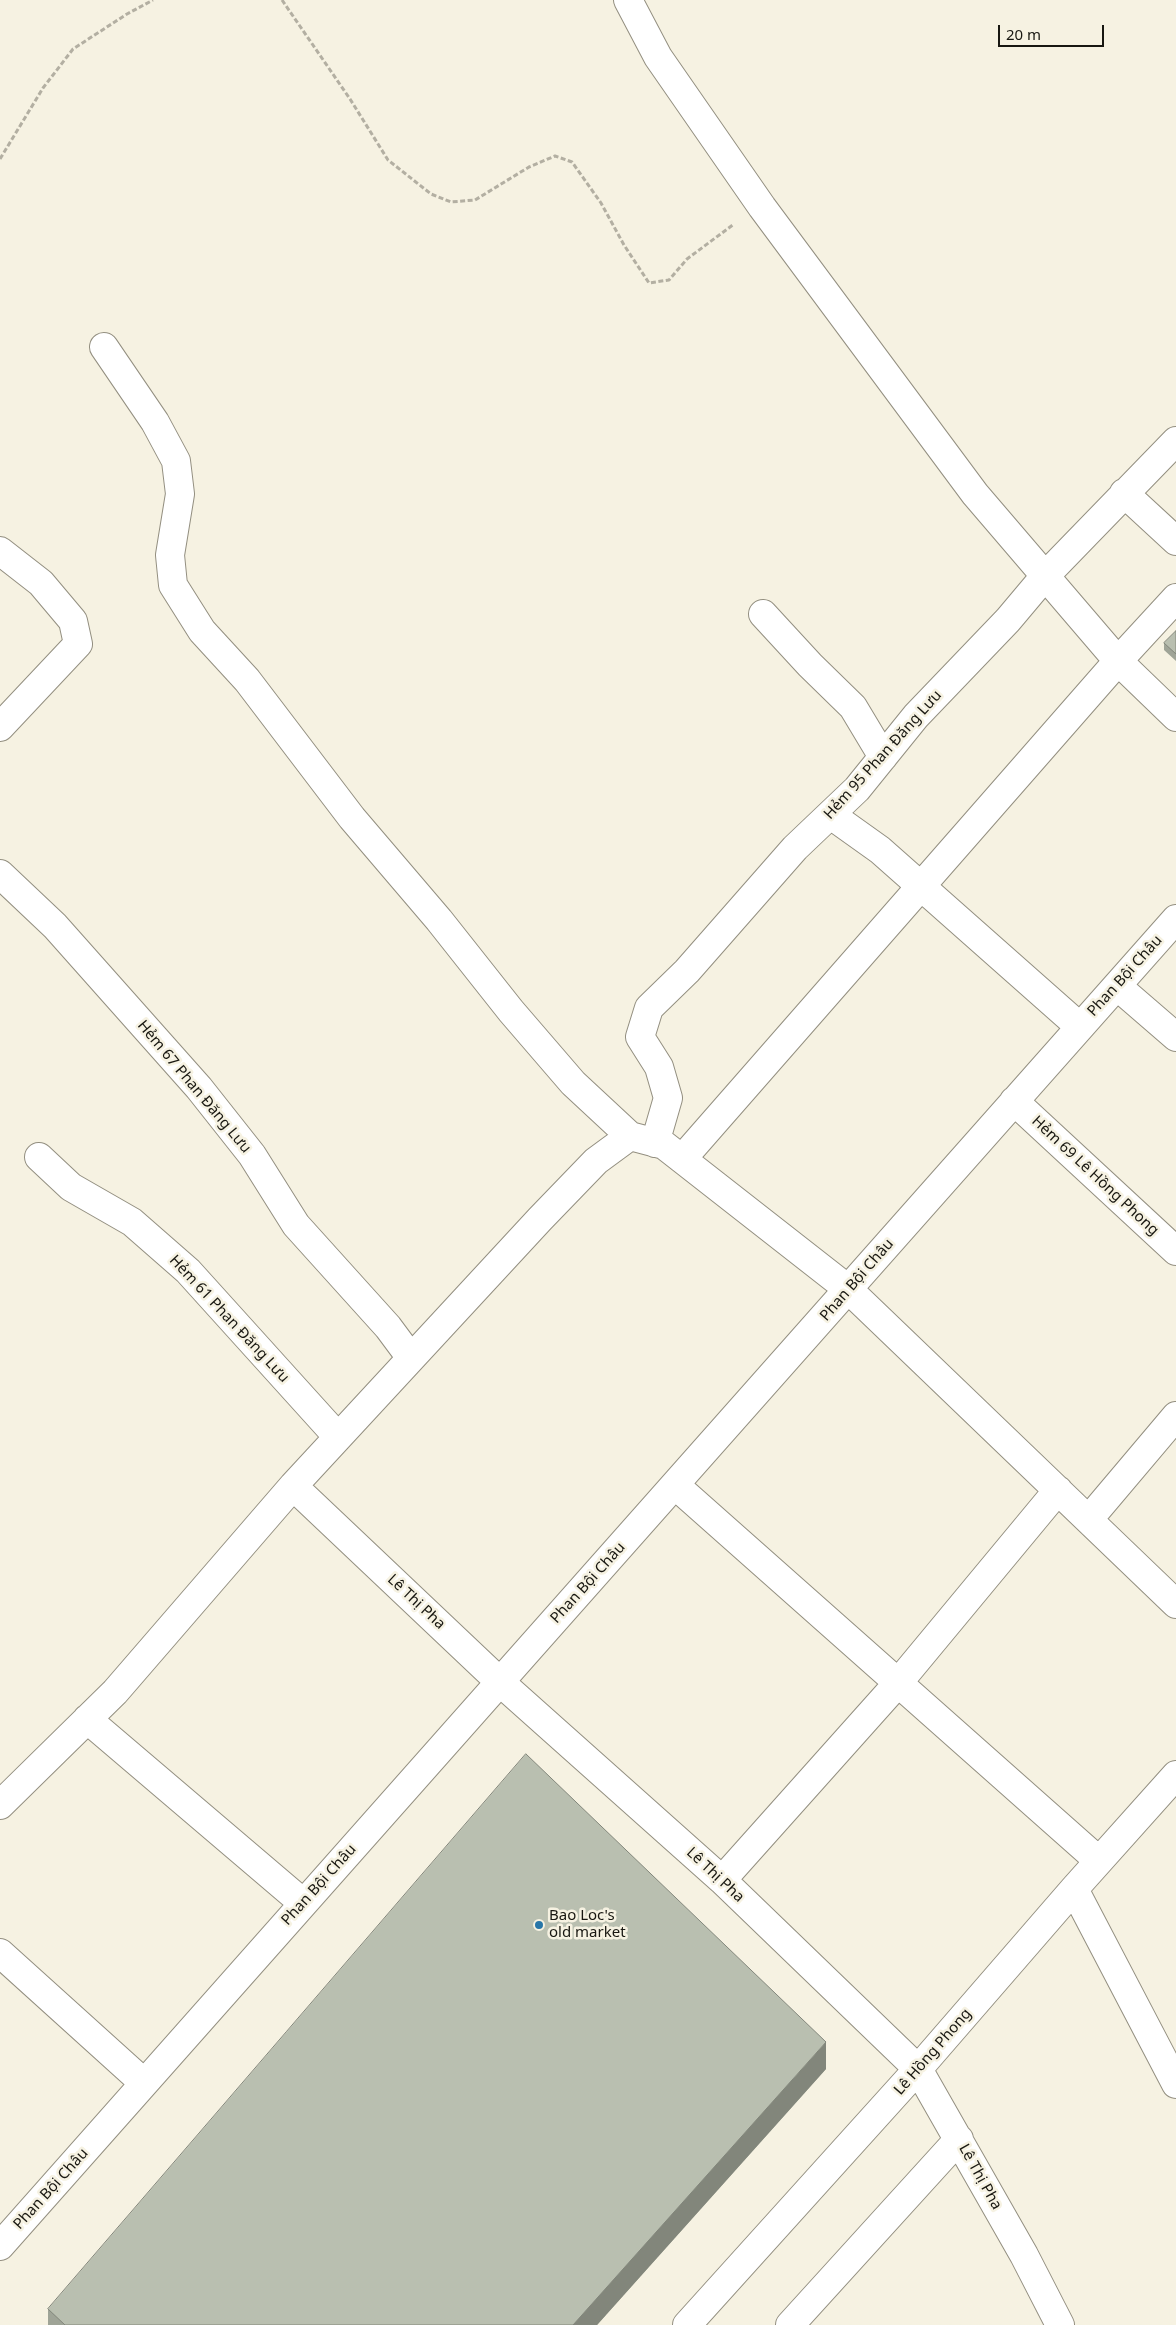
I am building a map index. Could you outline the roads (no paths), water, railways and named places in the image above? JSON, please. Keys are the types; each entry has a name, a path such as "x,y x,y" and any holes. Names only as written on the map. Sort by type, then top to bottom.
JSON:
{"street":[{"path":"628,0 658,57 762,207 975,494 1118,661 1176,717"},
{"path":"104,347 155,422 176,461 180,494 170,555 173,585 202,631 247,680 352,818 439,920 511,1011 574,1083 642,1139 664,1145 848,1289 1176,1604"},
{"name":"Hẻm 95 Phan Đăng Lưu","path":"642,1139 668,1098 659,1067 640,1037 650,1008 687,971 796,848 857,789 916,716 1008,620 1045,576 1176,441"},
{"path":"1124,493 1176,541"},
{"path":"0,551 41,583 73,621 78,644 0,727"},
{"path":"682,1159 1118,661 1176,598"},
{"path":"763,614 810,665 853,707 884,757"},
{"path":"831,814 880,850 1080,1027"},
{"name":"Hẻm 67 Phan Đăng Lưu","path":"0,874 55,926 199,1088 252,1155 296,1225 388,1327 411,1358"},
{"name":"Phan Bội Châu","path":"0,2246 1176,919"},
{"path":"1117,986 1176,1037"},
{"name":"Hẻm 69 Lê Hồng Phong","path":"1014,1101 1176,1251"},
{"path":"0,1805 115,1692 293,1486 596,1161 642,1139"},
{"name":"Hẻm 61 Phan Đăng Lưu","path":"39,1157 71,1187 132,1222 188,1271 338,1438"},
{"path":"1089,1519 1176,1416"},
{"path":"675,1485 1099,1861"},
{"name":"Lê Thị Pha","path":"293,1486 500,1682 722,1880 918,2069 1024,2255 1060,2325"},
{"path":"722,1880 898,1683 1058,1490"},
{"path":"87,1719 303,1903"},
{"name":"Lê Hồng Phong","path":"687,2325 918,2069 1176,1775"},
{"path":"1074,1889 1176,2084"},
{"path":"0,1953 144,2083"},
{"path":"790,2325 959,2139"}],"place":[{"name":"Bao Loc's old market","path":"539,1925"}]}
